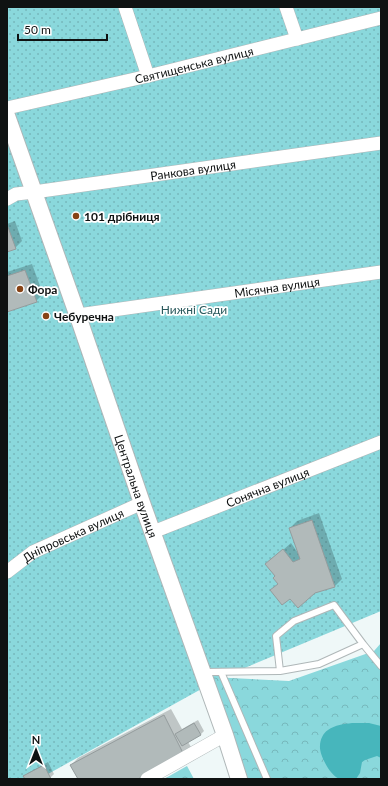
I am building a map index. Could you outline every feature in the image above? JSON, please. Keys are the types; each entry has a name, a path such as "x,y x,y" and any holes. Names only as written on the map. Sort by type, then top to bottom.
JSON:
{"street":[{"path":"125,7 148,76"},
{"path":"286,7 297,39"},
{"name":"Святищенська вулиця","path":"7,108 148,76 381,18"},
{"name":"Центральна вулиця","path":"7,116 78,315 142,503 203,672 239,779"},
{"name":"Ранкова вулиця","path":"7,199 16,194 381,143"},
{"name":"Місячна вулиця","path":"78,315 381,272"},
{"name":"Сонячна вулиця","path":"153,532 381,442"},
{"name":"Дніпровська вулиця","path":"7,572 33,552 142,503"},
{"path":"147,779 225,735"}],"lane":[{"path":"280,671 276,636 294,621 334,605 381,666"},
{"path":"203,672 280,671 319,664 363,644"},
{"path":"220,672 267,779"}],"green space":[{"name":"Нижні Сади","path":"7,7 381,7 381,611 223,677 39,779 7,779"},
{"path":"381,643 381,779 247,779 211,677 289,681 374,651"},
{"path":"187,766 194,779 164,779"}],"shaded area":[{"path":"352,723 369,723 381,726 381,758 377,756 362,762 360,773 356,779 340,779 329,770 321,755 321,741 326,731 331,728"}],"building":[{"name":"Фора","path":"8,227 16,249 7,252 7,228"},
{"name":"Фора","path":"25,270 37,302 7,312 7,276"},
{"path":"312,520 335,587 315,593 298,608 290,599 282,605 270,590 278,584 273,578 275,576 265,564 283,549 293,562 300,559 289,528"},
{"path":"164,715 184,755 138,779 78,779 70,765"},
{"path":"194,723 201,735 182,746 175,734"},
{"path":"44,765 51,779 25,779 23,776"}],"place":[{"name":"101 дрібниця","path":"76,216"},
{"name":"Фора","path":"20,289"},
{"name":"Чебуречна","path":"46,316"}]}
